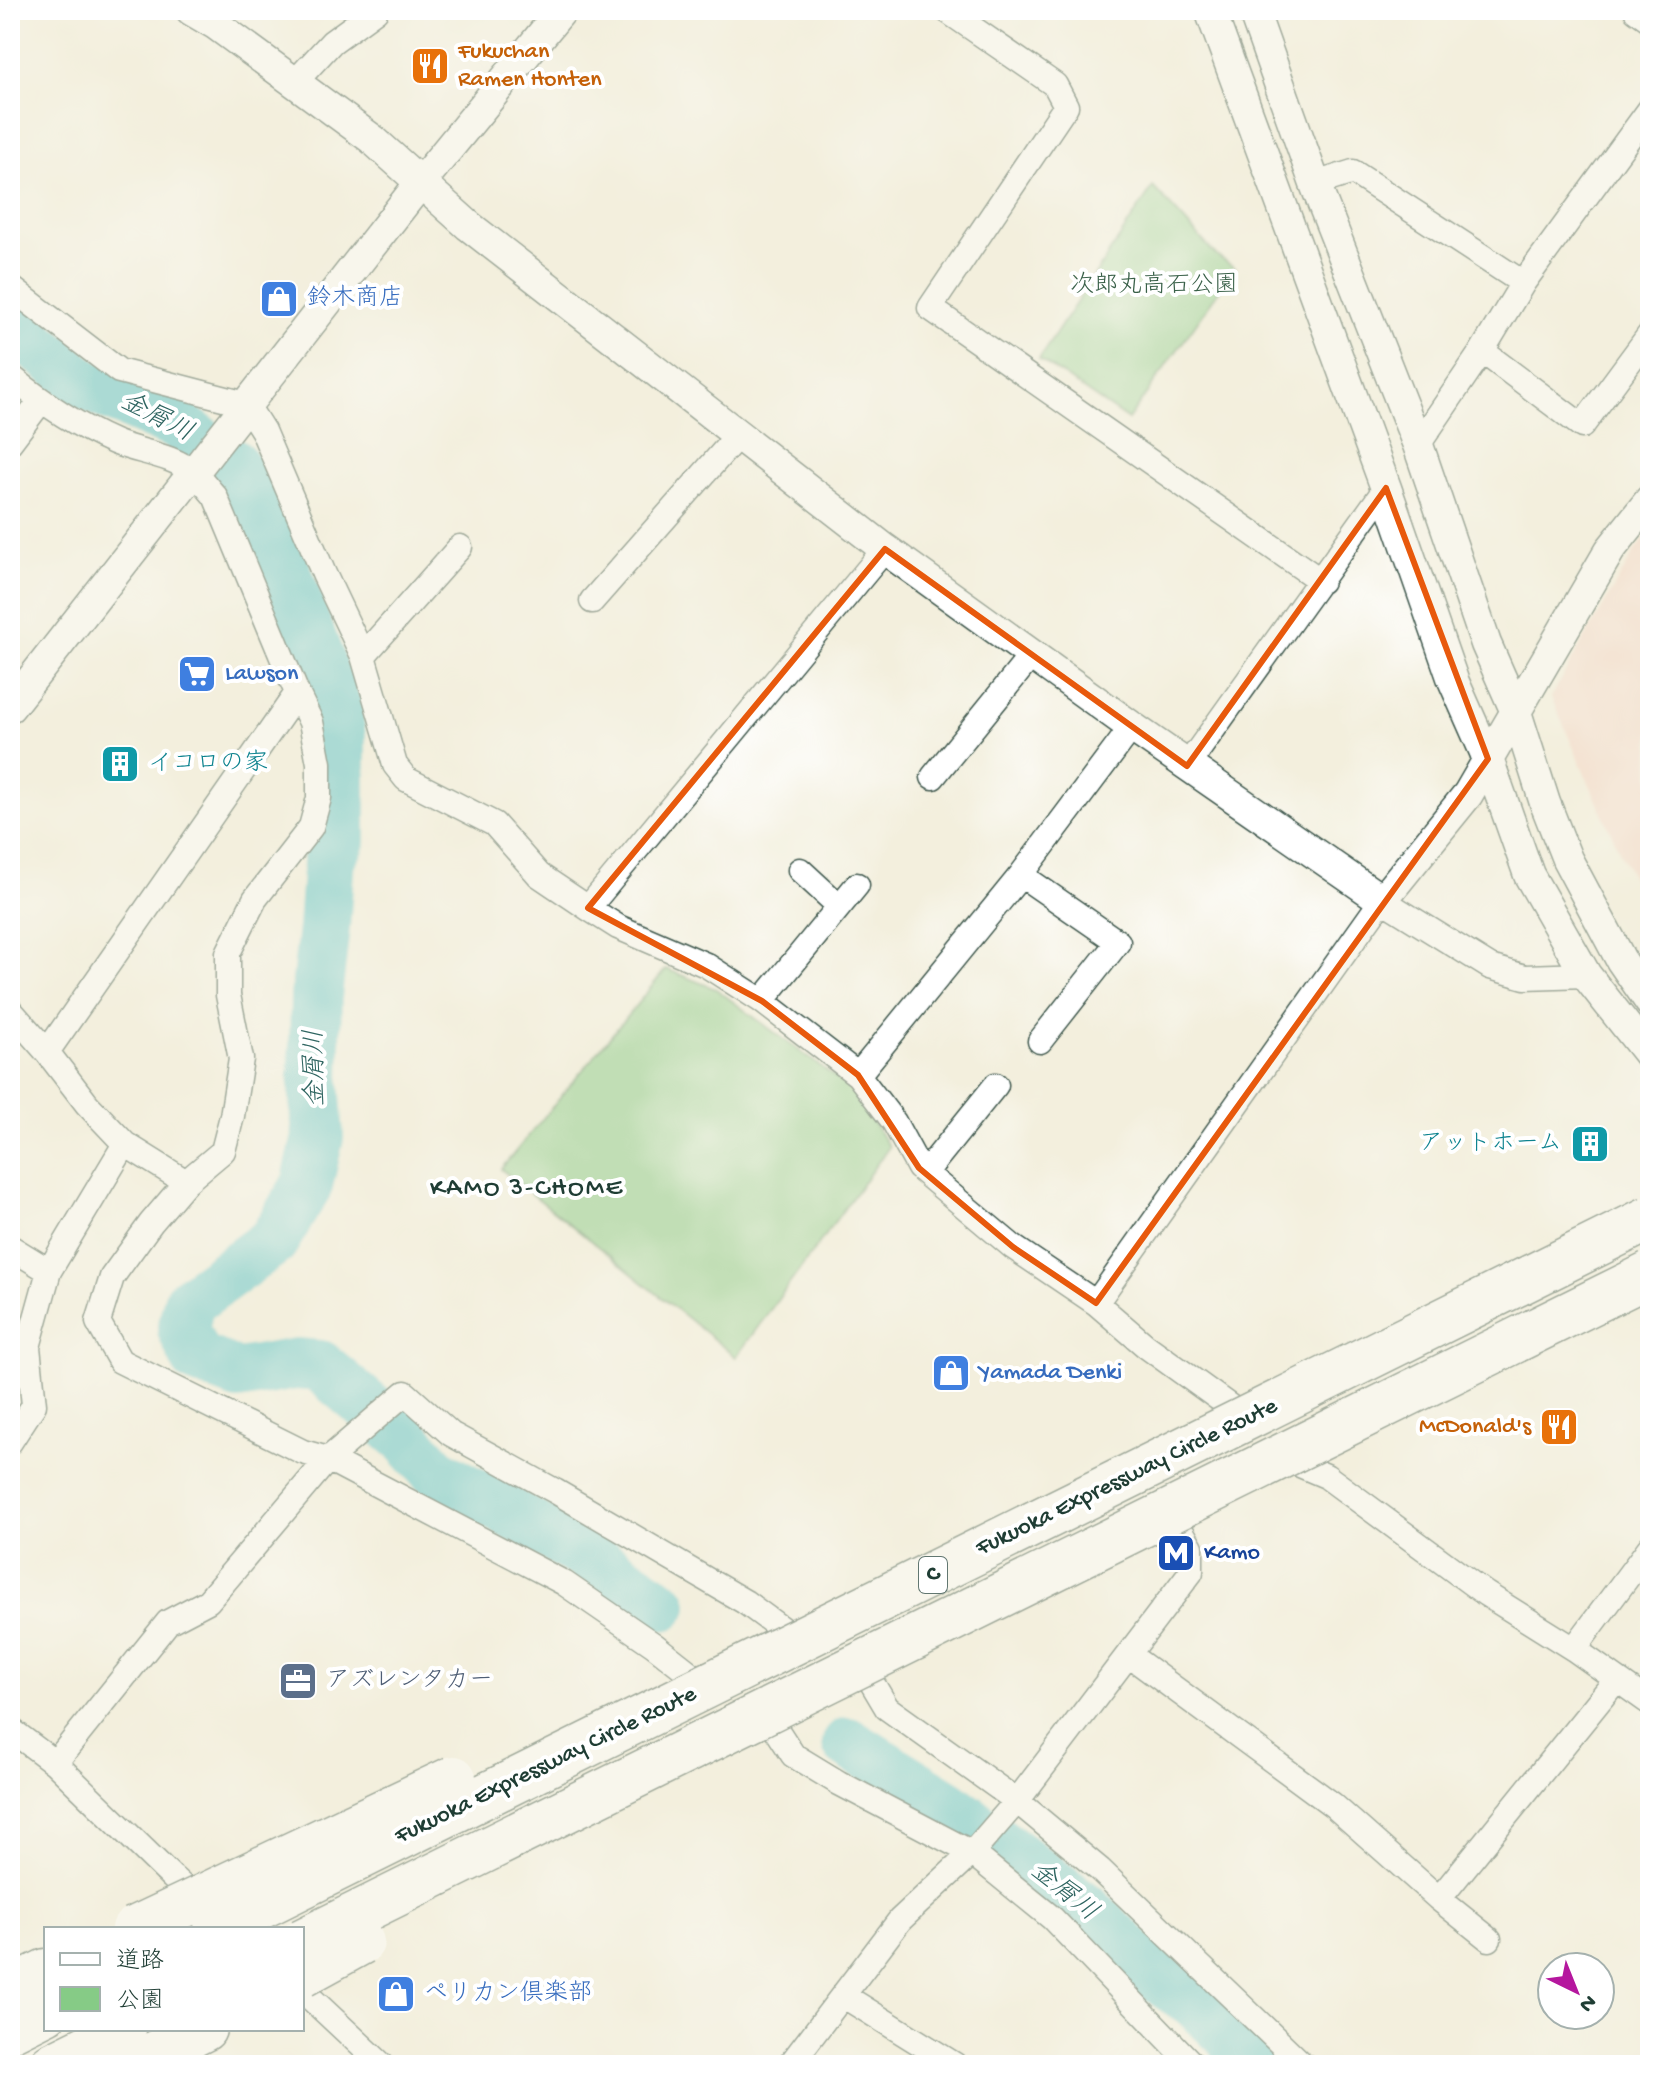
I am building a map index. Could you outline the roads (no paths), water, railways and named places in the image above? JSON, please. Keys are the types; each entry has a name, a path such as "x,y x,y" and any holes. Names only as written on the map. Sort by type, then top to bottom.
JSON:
{"highway":[{"name":"Fukuoka Expressway Circle Route","path":"222,1925 1650,1218"},
{"name":"Fukuoka Expressway Circle Route","path":"304,1940 873,1662 1650,1274"},
{"path":"138,1927 852,1590 983,1550"},
{"path":"304,1974 873,1662"},
{"path":"10,1989 44,1972"},
{"path":"10,2030 44,2013"},
{"path":"51,2065 120,2031"},
{"path":"132,2065 200,2031"}],"street":[{"path":"191,10 215,24 372,139 469,226 885,549 1187,766 1382,900 1490,967 1525,977 1586,975"},
{"path":"295,82 332,42 376,10"},
{"path":"10,707 421,182 562,10"},
{"path":"946,10 1055,85 1066,106 930,308 1321,581"},
{"path":"1210,10 1386,488 1453,680 1488,759 1529,875 1586,975 1650,1056"},
{"path":"1253,10 1315,184 1418,445 1486,644 1516,712 1545,803 1567,859 1621,960 1650,1002"},
{"path":"1636,10 1650,20"},
{"path":"1418,445 1482,351 1523,283 1650,109"},
{"path":"1315,184 1353,172 1523,283"},
{"path":"10,287 119,371 246,404 263,431 363,656 395,765 406,779 494,824 539,875 618,927 706,965 762,1001 858,1075 894,1122 919,1168 1013,1247 1096,1303 1146,1346 1236,1411"},
{"path":"1482,351 1582,426 1650,334"},
{"path":"10,376 76,424 118,443 164,457 194,473 215,496 311,722 319,763 319,798 311,827 255,899 228,953 228,995 241,1059 223,1151 186,1182 151,1223 112,1277 98,1322 120,1361 303,1452 328,1459 564,1583 696,1678"},
{"path":"10,442 41,401"},
{"path":"592,601 739,434"},
{"path":"1187,766 1386,488"},
{"path":"1096,1303 1382,900 1468,794 1610,550 1650,500"},
{"path":"363,656 460,547"},
{"path":"588,908 885,549"},
{"path":"933,777 1031,656"},
{"path":"47,1052 297,693"},
{"path":"858,1075 1021,875 1132,727"},
{"path":"800,870 839,906"},
{"path":"1021,875 1118,942 1040,1041"},
{"path":"762,1001 857,885"},
{"path":"10,1010 87,1104 125,1144 186,1182"},
{"path":"925,1173 996,1085"},
{"path":"10,1442 34,1405 19,1342 49,1271 125,1144"},
{"path":"10,1247 49,1271"},
{"path":"55,1763 168,1622 208,1601 328,1459 405,1393 451,1434 745,1602 790,1635"},
{"path":"1293,1462 1326,1476 1486,1594 1574,1649 1650,1703"},
{"path":"790,2065 900,1920 972,1853 1017,1801 1191,1572 1191,1547 1174,1519"},
{"path":"1574,1649 1650,1547"},
{"path":"1129,1655 1333,1805 1489,1939"},
{"path":"873,1662 887,1708 1017,1801 1100,1870 1303,2065"},
{"path":"1439,1899 1616,1680"},
{"path":"769,1718 793,1755 839,1783 972,1853 1052,1918 1193,2065"},
{"path":"10,1729 55,1763 222,1925"},
{"path":"304,1992 382,2065"},
{"path":"10,1996 44,1998"},
{"path":"844,1996 955,2065"}],"water":[{"path":"1205,2011 1251,2045 1270,2065 1250,2065"}],"waterway":[{"name":"金屑川","path":"10,324 84,384 178,425 234,466 276,545 337,709 340,841 329,857 316,997 314,1082 318,1137 307,1185 273,1241 189,1302 183,1329 196,1358 238,1374 296,1364 320,1366 403,1436 436,1472 598,1562 662,1605"},
{"name":"金屑川","path":"848,1743 948,1805 1087,1909 1152,1974 1193,2001 1260,2065"}],"place":[{"name":"Fukuchan Ramen Honten","path":"430,66"},
{"name":"鈴木商店","path":"279,299"},
{"name":"Lawson","path":"197,674"},
{"name":"イコロの家","path":"120,764"},
{"name":"アットホーム","path":"1590,1144"},
{"name":"Yamada Denki","path":"951,1373"},
{"name":"McDonald's","path":"1559,1427"},
{"name":"Kamo","path":"1176,1553"},
{"name":"アズレンタカー","path":"298,1681"},
{"name":"ペリカン倶楽部","path":"396,1994"}],"district":[{"name":"KAMO 3-CHOME","path":"527,1189"}],"park label":[{"name":"次郎丸高石公園","path":"1154,286"}]}
